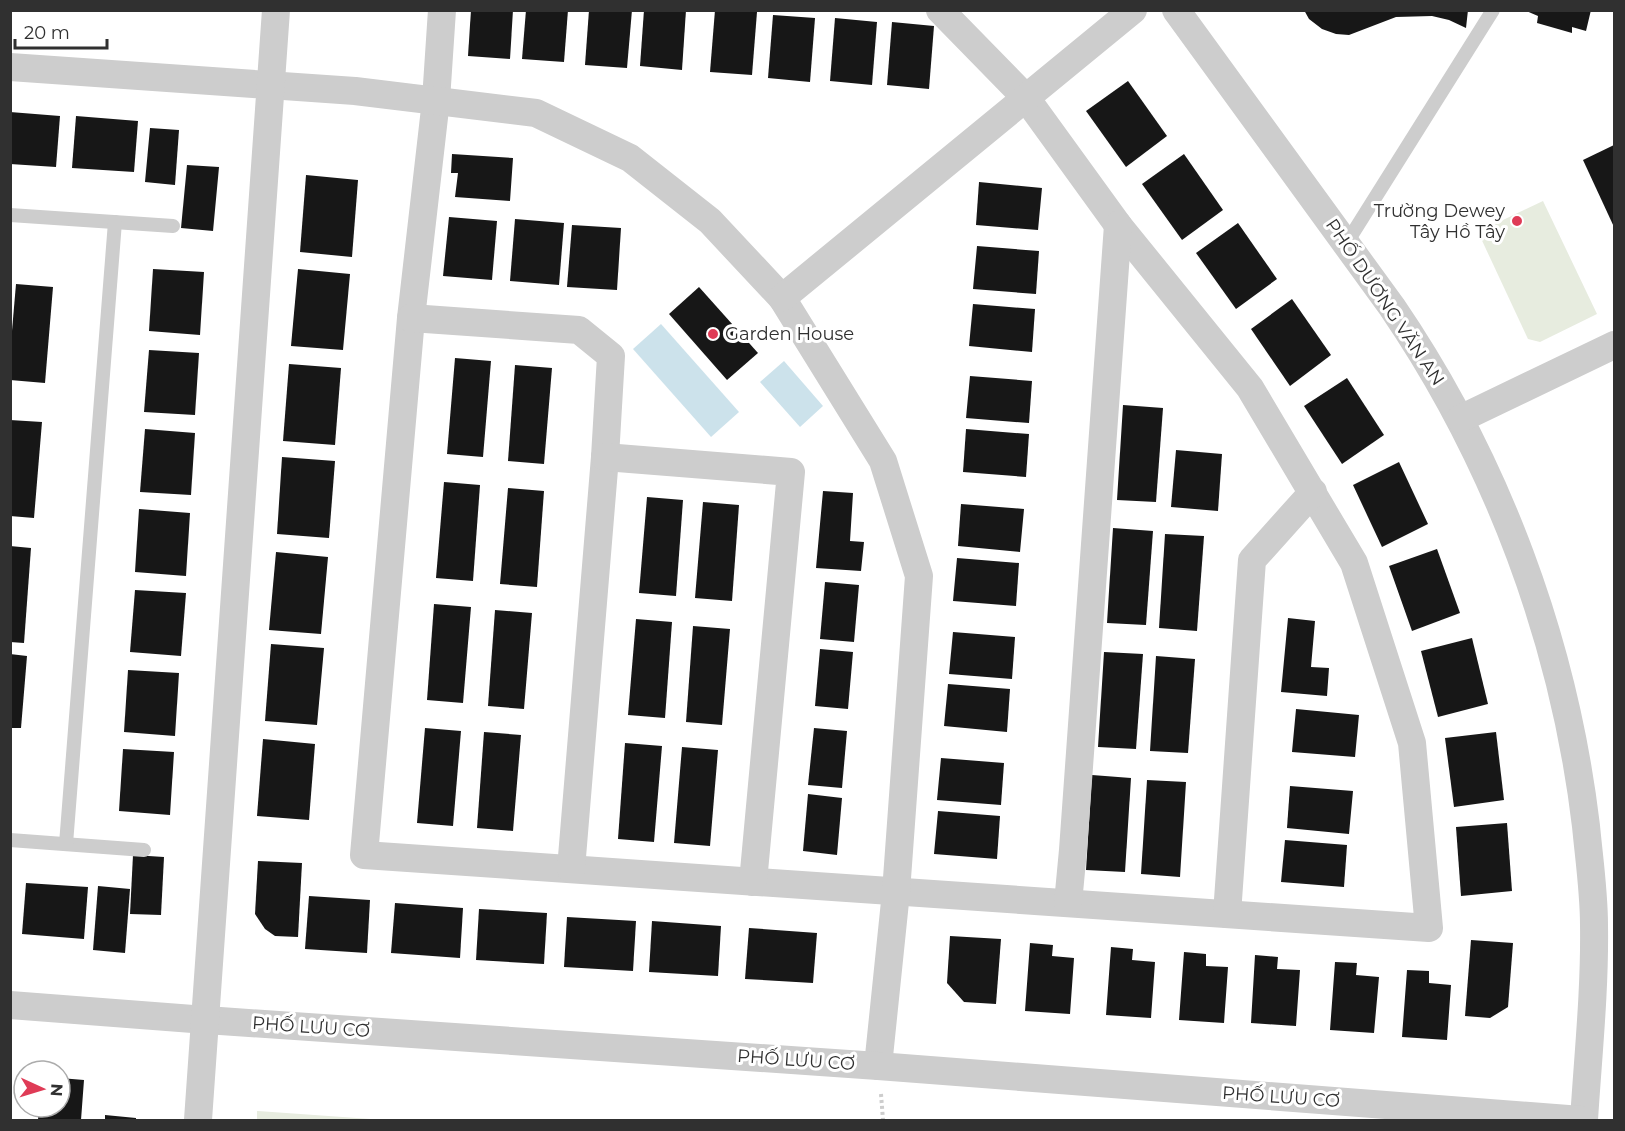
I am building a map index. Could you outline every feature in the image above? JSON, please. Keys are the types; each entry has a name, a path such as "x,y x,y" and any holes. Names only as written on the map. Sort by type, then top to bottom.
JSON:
{"street":[{"path":"198,1120 276,10"},
{"path":"442,10 436,99 411,318 364,855 1429,928 1412,743 1354,563 1250,388 1118,225 1026,98 940,10"},
{"path":"782,298 1133,10"},
{"name":"PHỐ DƯƠNG VĂN AN","path":"1176,10 1416,341 1460,419 1492,485 1523,560 1562,690 1577,762 1588,851 1594,924 1592,1000 1583,1120"},
{"path":"10,67 355,90 536,113 630,158 710,221 782,298 883,461 919,576 896,892 878,1066"},
{"path":"1068,903 1118,225"},
{"path":"411,318 579,330 611,356 605,457 571,869"},
{"path":"1460,419 1614,345"},
{"path":"605,457 791,472 753,882"},
{"path":"1227,914 1252,560 1313,492"},
{"name":"PHỐ LƯU CƠ","path":"10,1005 878,1066 1583,1120"}],"lane":[{"path":"1346,244 1493,10"},
{"path":"10,215 173,226"},
{"path":"66,844 115,222"},
{"path":"10,840 144,850"}],"shaded area":[{"path":"1543,201 1597,314 1540,342 1528,339 1478,232"},
{"path":"258,1111 385,1120 257,1120"}],"water":[{"path":"661,324 739,412 711,437 633,349"},
{"path":"784,361 823,406 800,427 760,382"}],"building":[{"path":"471,10 513,10 510,59 468,56"},
{"path":"526,10 568,10 564,62 522,59"},
{"path":"589,10 632,10 627,68 585,65"},
{"path":"644,10 686,10 682,70 640,66"},
{"path":"715,10 757,12 752,75 710,72"},
{"path":"1304,10 1468,10 1466,28 1449,20 1432,16 1396,17 1349,35 1336,34 1322,29 1309,19"},
{"path":"1524,10 1591,10 1586,31 1572,27 1572,33 1537,23 1538,16"},
{"path":"773,15 815,18 810,82 768,78"},
{"path":"835,18 877,22 872,85 830,81"},
{"path":"892,22 934,26 929,89 887,85"},
{"path":"1128,81 1167,136 1126,167 1086,111"},
{"path":"10,112 60,116 56,167 10,164"},
{"path":"76,116 138,121 134,172 72,168"},
{"path":"150,128 179,130 175,185 145,182"},
{"path":"1614,145 1614,227 1583,160"},
{"path":"452,154 513,158 510,201 455,197 458,173 451,173"},
{"path":"1184,154 1223,210 1182,240 1142,184"},
{"path":"187,165 219,167 213,231 181,228"},
{"path":"306,175 358,180 352,257 300,252"},
{"path":"979,182 1042,188 1038,230 976,225"},
{"path":"449,217 497,221 492,280 443,276"},
{"path":"515,219 564,223 559,285 510,281"},
{"path":"1238,223 1277,279 1236,309 1196,253"},
{"path":"572,225 621,228 617,290 567,287"},
{"path":"977,246 1039,251 1036,294 973,289"},
{"path":"153,269 204,272 200,335 149,331"},
{"path":"298,269 350,274 343,350 291,346"},
{"path":"16,284 53,287 45,383 10,380"},
{"name":"Garden House","path":"699,287 758,353 727,380 669,314"},
{"path":"1292,299 1331,355 1290,386 1251,329"},
{"path":"973,304 1035,309 1032,352 969,346"},
{"path":"149,350 199,353 195,415 144,412"},
{"path":"455,358 491,361 483,457 447,454"},
{"path":"289,364 341,368 335,445 283,441"},
{"path":"515,365 552,368 544,464 508,461"},
{"path":"970,376 1032,381 1029,423 966,418"},
{"path":"1347,378 1384,435 1342,464 1304,406"},
{"path":"1123,405 1163,408 1156,502 1117,500"},
{"path":"10,420 42,422 34,518 10,516"},
{"path":"145,429 195,433 191,495 140,492"},
{"path":"966,429 1029,434 1026,477 963,472"},
{"path":"1176,450 1222,454 1218,511 1171,507"},
{"path":"282,457 335,461 329,538 277,534"},
{"path":"1399,462 1428,524 1382,547 1353,485"},
{"path":"444,482 480,485 473,581 436,578"},
{"path":"508,488 544,491 537,587 500,584"},
{"path":"823,491 853,493 850,541 864,542 861,571 816,568"},
{"path":"647,497 683,500 676,596 639,593"},
{"path":"703,502 739,505 732,601 695,598"},
{"path":"961,504 1024,509 1020,552 958,546"},
{"path":"139,509 190,513 186,576 135,572"},
{"path":"1113,528 1153,531 1146,625 1107,623"},
{"path":"1165,534 1204,536 1197,631 1159,628"},
{"path":"10,546 31,548 24,643 10,642"},
{"path":"1437,549 1460,613 1412,631 1389,566"},
{"path":"276,552 328,557 321,634 269,630"},
{"path":"957,558 1019,563 1016,606 953,601"},
{"path":"825,582 859,585 854,642 820,639"},
{"path":"135,590 186,593 181,656 130,652"},
{"path":"434,604 471,607 463,703 427,700"},
{"path":"495,610 532,613 524,709 488,706"},
{"path":"1288,618 1315,621 1311,667 1329,668 1327,696 1281,692"},
{"path":"636,619 672,622 665,718 628,715"},
{"path":"693,626 730,629 722,725 686,722"},
{"path":"953,632 1015,637 1012,679 949,674"},
{"path":"1472,638 1488,704 1438,717 1421,651"},
{"path":"271,644 324,648 317,725 265,721"},
{"path":"820,649 853,652 848,709 815,706"},
{"path":"1104,652 1143,654 1136,749 1098,747"},
{"path":"10,654 27,656 21,728 10,728"},
{"path":"1156,656 1195,659 1188,753 1150,751"},
{"path":"128,670 179,673 175,736 124,732"},
{"path":"948,684 1010,689 1007,732 944,726"},
{"path":"1296,709 1359,715 1355,757 1292,752"},
{"path":"425,728 461,731 453,826 417,823"},
{"path":"814,728 847,731 842,788 808,785"},
{"path":"484,732 521,735 513,831 477,828"},
{"path":"1496,732 1504,800 1454,807 1445,738"},
{"path":"263,739 315,744 309,820 257,816"},
{"path":"625,743 662,746 654,842 618,839"},
{"path":"682,747 718,750 710,846 674,843"},
{"path":"123,749 174,752 170,815 119,811"},
{"path":"941,758 1004,763 1001,805 937,800"},
{"path":"1092,775 1131,778 1125,872 1086,870"},
{"path":"1147,780 1186,782 1180,877 1141,874"},
{"path":"1290,786 1353,791 1349,834 1287,828"},
{"path":"808,794 842,798 837,855 803,851"},
{"path":"938,811 1000,816 997,859 934,854"},
{"path":"1507,823 1512,891 1461,896 1456,827"},
{"path":"1285,840 1347,845 1344,887 1281,882"},
{"path":"133,855 164,857 161,915 130,914"},
{"path":"258,861 302,863 298,937 275,936 265,929 255,914"},
{"path":"26,883 88,887 84,939 22,934"},
{"path":"98,886 130,889 125,953 93,950"},
{"path":"309,896 370,900 367,953 305,949"},
{"path":"395,903 463,908 460,958 391,953"},
{"path":"479,909 547,913 544,964 476,960"},
{"path":"567,917 636,921 633,971 564,967"},
{"path":"652,921 721,926 718,976 649,972"},
{"path":"749,928 817,933 813,983 745,979"},
{"path":"950,936 1001,939 996,1004 964,1002 947,983"},
{"path":"1471,940 1513,943 1508,1007 1490,1018 1465,1016"},
{"path":"1030,943 1053,945 1052,956 1074,958 1070,1014 1025,1011"},
{"path":"1111,947 1133,949 1132,960 1155,962 1151,1018 1106,1015"},
{"path":"1184,952 1206,954 1206,966 1228,967 1224,1023 1179,1020"},
{"path":"1255,955 1278,957 1277,969 1300,970 1296,1026 1251,1023"},
{"path":"1335,962 1357,963 1356,975 1379,977 1374,1033 1330,1030"},
{"path":"1407,970 1429,971 1429,983 1451,985 1447,1040 1402,1037"},
{"path":"72,1079 84,1080 81,1120 38,1120 72,1119"},
{"path":"105,1115 136,1118 136,1120 105,1120"}],"place":[{"name":"Trường Dewey Tây Hồ Tây","path":"1517,221"},
{"name":"Garden House","path":"713,334"}]}
